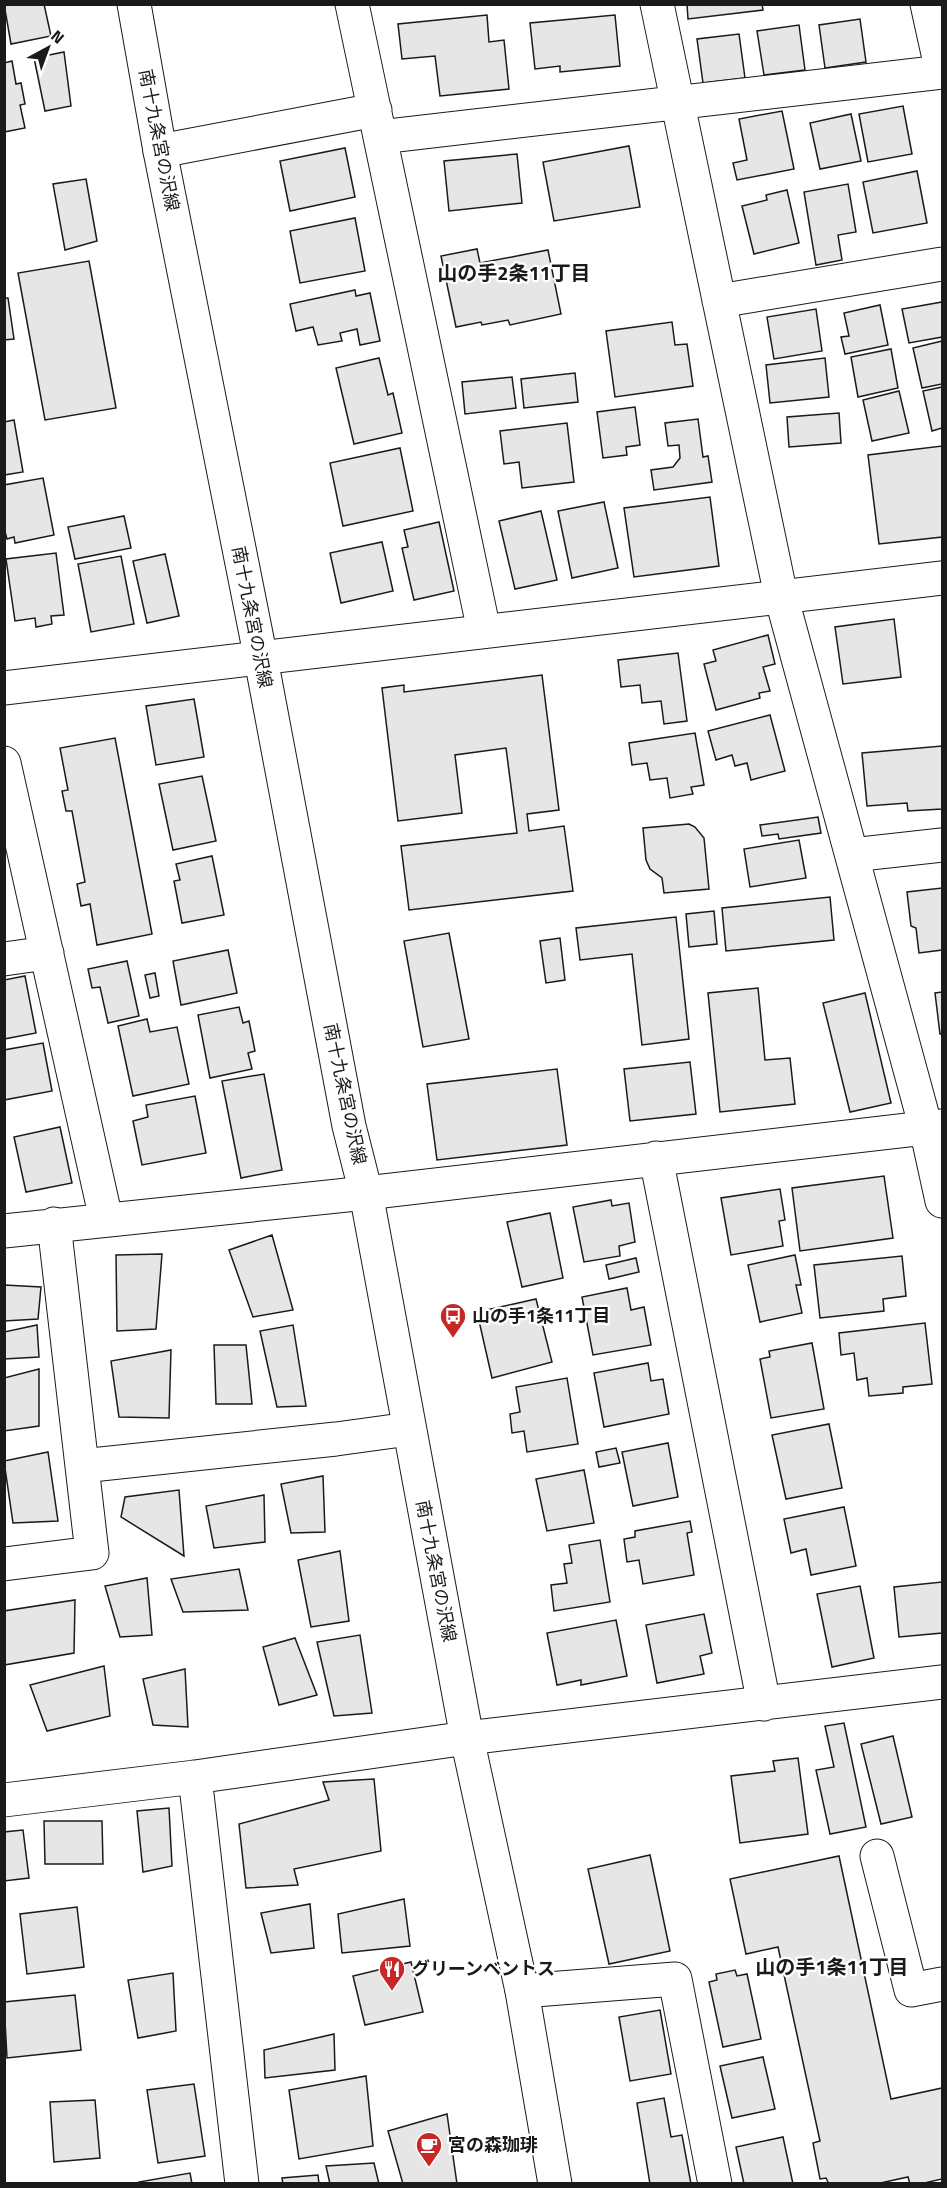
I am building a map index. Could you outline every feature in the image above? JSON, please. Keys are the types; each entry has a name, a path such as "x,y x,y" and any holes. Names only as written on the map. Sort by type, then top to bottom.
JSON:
{"street":[{"name":"南十九条宮の沢線","path":"134,4 160,151 261,659 349,1126 366,1193 467,1738 522,1991 555,2184"},
{"path":"352,4 484,631"},
{"path":"657,4 782,596 852,855 934,1127 942,1201"},
{"path":"160,151 378,124 678,104 942,72 927,4"},
{"path":"719,301 942,264"},
{"path":"4,688 942,578"},
{"path":"4,763 106,1219"},
{"path":"852,855 942,845"},
{"path":"4,958 47,953"},
{"path":"4,1230 366,1193 934,1127"},
{"path":"657,1158 764,1704"},
{"path":"4,1563 92,1553 54,1224"},
{"path":"82,1466 409,1429"},
{"path":"4,1800 195,1777 467,1738 942,1682"},
{"path":"195,1777 242,2184"},
{"path":"877,1856 911,1990 942,1984"},
{"path":"522,1991 675,1979 715,2184"}],"building":[{"path":"4,4 44,4 51,36 11,44"},
{"path":"687,4 762,4 763,10 688,19"},
{"path":"487,15 489,42 504,40 509,89 440,96 435,56 402,59 398,24"},
{"path":"615,15 620,66 560,72 560,66 535,69 530,23"},
{"path":"860,19 866,62 825,68 819,25"},
{"path":"799,25 805,70 764,75 757,31"},
{"path":"739,34 745,78 703,83 697,39"},
{"path":"64,52 71,106 45,111 34,58"},
{"path":"12,61 16,84 21,83 25,104 20,105 25,128 4,132 4,63"},
{"path":"903,106 912,154 868,162 859,114"},
{"path":"782,111 794,169 737,180 733,163 747,160 739,119"},
{"path":"851,114 861,161 820,169 810,123"},
{"path":"629,146 640,207 554,221 543,162"},
{"path":"345,148 355,197 290,211 280,161"},
{"path":"517,154 522,203 449,211 444,161"},
{"path":"917,171 927,223 873,233 863,182"},
{"path":"86,179 97,241 65,250 53,184"},
{"path":"848,184 856,232 838,235 842,260 816,265 804,192"},
{"path":"787,190 799,243 754,254 742,206 767,200 766,195"},
{"path":"355,218 365,271 300,283 290,231"},
{"path":"477,249 480,263 548,250 561,314 510,325 508,320 456,327 441,256"},
{"path":"89,261 116,408 45,420 18,273"},
{"path":"355,290 356,296 370,293 380,341 360,345 357,329 340,333 342,341 318,345 313,327 296,331 290,304"},
{"path":"4,298 8,298 14,339 4,340"},
{"path":"942,302 942,337 909,343 902,309"},
{"path":"880,305 888,345 845,354 841,337 849,336 844,313"},
{"path":"816,309 822,351 774,359 767,317"},
{"path":"672,322 675,345 687,344 693,386 615,397 606,331"},
{"path":"942,341 942,384 922,388 913,348"},
{"path":"891,349 898,388 858,397 851,357"},
{"path":"379,358 388,395 393,393 402,433 354,444 336,368"},
{"path":"825,358 829,397 770,403 766,365"},
{"path":"575,373 578,402 524,408 521,379"},
{"path":"512,377 516,408 465,414 462,382"},
{"path":"942,387 942,428 932,431 923,391"},
{"path":"899,391 909,433 872,441 863,400"},
{"path":"635,407 640,445 626,447 627,455 603,458 597,412"},
{"path":"839,413 841,443 789,447 787,417"},
{"path":"698,419 703,457 708,456 712,482 654,490 651,470 673,467 680,458 679,445 668,446 665,423"},
{"path":"14,420 23,472 4,475 4,422"},
{"path":"567,423 574,482 522,488 519,462 504,464 500,431"},
{"path":"942,446 942,537 879,544 868,455"},
{"path":"400,448 413,511 343,526 330,463"},
{"path":"43,478 54,535 15,543 14,537 7,539 4,528 4,485"},
{"path":"710,497 719,566 634,577 624,508"},
{"path":"604,502 618,568 572,578 558,511"},
{"path":"541,511 557,580 515,589 499,521"},
{"path":"124,516 131,548 75,559 68,527"},
{"path":"439,522 454,591 414,600 402,548 408,547 404,530"},
{"path":"382,542 393,591 341,603 330,553"},
{"path":"56,553 64,615 51,616 52,624 36,627 35,618 15,621 6,559"},
{"path":"165,554 179,616 147,623 133,561"},
{"path":"121,556 134,624 91,632 78,564"},
{"path":"894,619 901,677 843,684 835,627"},
{"path":"768,635 775,664 763,667 770,691 759,693 760,698 716,710 704,664 716,661 713,650"},
{"path":"678,653 687,721 664,724 661,701 642,703 640,685 621,687 618,660"},
{"path":"542,675 559,810 527,814 529,831 564,826 573,891 409,910 401,846 517,833 506,748 455,755 462,813 398,821 382,688 404,685 404,692"},
{"path":"194,699 204,757 156,765 146,706"},
{"path":"770,715 785,771 751,780 747,763 735,766 732,755 716,760 708,731"},
{"path":"695,733 704,785 691,787 693,794 670,798 667,778 650,780 647,763 632,765 629,743"},
{"path":"115,738 152,934 97,945 90,904 81,906 77,884 85,882 72,811 66,811 62,791 68,790 60,748"},
{"path":"942,746 942,809 908,811 907,803 867,806 862,753"},
{"path":"202,776 216,841 173,850 159,784"},
{"path":"818,817 821,833 779,839 778,834 762,836 760,825"},
{"path":"689,824 695,827 704,838 709,889 664,893 662,878 650,869 646,860 643,828"},
{"path":"799,840 806,878 750,887 744,849"},
{"path":"212,856 224,915 182,923 174,881 180,880 176,864"},
{"path":"942,888 942,950 919,953 916,928 911,926 907,892"},
{"path":"830,897 834,940 726,951 722,908"},
{"path":"714,911 717,944 689,947 686,914"},
{"path":"676,917 689,1039 642,1045 632,954 580,960 576,928"},
{"path":"449,933 469,1039 423,1047 404,941"},
{"path":"560,938 565,980 546,983 540,941"},
{"path":"228,950 237,993 181,1005 173,961"},
{"path":"127,961 139,1016 108,1023 100,987 92,988 88,969"},
{"path":"155,973 159,996 150,998 145,975"},
{"path":"25,976 36,1033 4,1039 4,980"},
{"path":"758,988 765,1060 790,1058 795,1104 720,1112 708,993"},
{"path":"942,992 942,1034 940,1034 935,993"},
{"path":"865,993 891,1103 850,1112 823,1003"},
{"path":"239,1007 243,1023 249,1021 255,1051 248,1053 252,1069 210,1078 198,1015"},
{"path":"147,1019 150,1032 177,1027 189,1084 133,1096 118,1026"},
{"path":"43,1043 52,1091 4,1100 4,1050"},
{"path":"690,1062 696,1114 630,1121 624,1069"},
{"path":"557,1069 567,1145 437,1160 427,1084"},
{"path":"264,1074 282,1170 241,1178 222,1081"},
{"path":"195,1096 206,1153 142,1165 133,1121 148,1117 146,1105"},
{"path":"60,1127 72,1183 26,1192 14,1137"},
{"path":"884,1176 893,1238 800,1251 792,1188"},
{"path":"780,1189 785,1220 779,1221 783,1246 731,1255 721,1198"},
{"path":"611,1200 612,1206 629,1203 635,1242 619,1246 620,1256 584,1262 573,1207"},
{"path":"550,1213 563,1278 522,1287 507,1222"},
{"path":"272,1235 293,1310 253,1317 229,1250"},
{"path":"162,1254 156,1329 117,1331 116,1255"},
{"path":"795,1255 801,1285 796,1285 802,1313 760,1322 748,1265"},
{"path":"902,1256 906,1296 883,1299 884,1311 820,1318 814,1265"},
{"path":"636,1258 639,1272 609,1279 606,1265"},
{"path":"4,1285 41,1287 38,1319 4,1321"},
{"path":"627,1288 631,1310 644,1307 651,1345 593,1355 582,1297"},
{"path":"536,1299 552,1362 492,1378 477,1312"},
{"path":"925,1323 932,1384 903,1387 903,1393 869,1396 867,1378 857,1380 854,1353 841,1355 839,1333"},
{"path":"37,1325 39,1357 4,1359 4,1332"},
{"path":"293,1325 306,1406 277,1407 260,1331"},
{"path":"812,1343 824,1409 771,1418 760,1359 770,1357 769,1351"},
{"path":"214,1345 246,1345 252,1404 216,1404"},
{"path":"171,1350 169,1418 119,1417 111,1361"},
{"path":"648,1363 651,1381 663,1379 669,1414 604,1427 594,1373"},
{"path":"39,1369 39,1426 4,1431 4,1378"},
{"path":"567,1378 578,1444 527,1452 524,1431 512,1433 510,1414 520,1412 516,1387"},
{"path":"829,1424 842,1488 786,1499 772,1435"},
{"path":"668,1443 678,1497 633,1506 622,1452"},
{"path":"616,1448 620,1463 599,1467 596,1452"},
{"path":"48,1452 58,1521 13,1523 4,1461"},
{"path":"584,1470 594,1523 547,1531 536,1479"},
{"path":"323,1476 325,1532 291,1533 281,1484"},
{"path":"179,1490 184,1556 121,1517 125,1497"},
{"path":"264,1495 265,1542 214,1548 206,1506"},
{"path":"844,1507 856,1566 811,1575 806,1549 791,1553 784,1519"},
{"path":"690,1521 692,1532 687,1533 694,1575 643,1584 639,1560 627,1562 624,1539 635,1537 635,1531"},
{"path":"600,1540 610,1602 554,1611 551,1585 567,1583 564,1564 572,1563 569,1545"},
{"path":"340,1551 349,1621 311,1627 298,1560"},
{"path":"239,1569 248,1610 183,1612 171,1579"},
{"path":"147,1578 152,1635 120,1637 105,1586"},
{"path":"942,1582 942,1633 899,1637 894,1587"},
{"path":"860,1586 874,1658 832,1667 817,1594"},
{"path":"75,1600 74,1653 4,1665 4,1611"},
{"path":"704,1614 712,1653 700,1656 704,1674 657,1683 646,1625"},
{"path":"616,1620 627,1676 581,1685 581,1680 557,1685 547,1633"},
{"path":"360,1635 372,1713 334,1716 317,1642"},
{"path":"295,1638 317,1695 279,1705 263,1647"},
{"path":"104,1666 110,1716 47,1731 30,1685"},
{"path":"185,1669 188,1727 153,1725 143,1679"},
{"path":"844,1723 866,1827 830,1834 816,1770 834,1767 825,1726"},
{"path":"893,1736 912,1817 881,1824 861,1744"},
{"path":"798,1758 808,1834 740,1843 731,1776 775,1771 773,1761"},
{"path":"374,1779 381,1851 294,1869 298,1885 246,1888 239,1824 329,1800 323,1782"},
{"path":"169,1808 172,1866 143,1872 137,1811"},
{"path":"44,1821 102,1821 103,1864 45,1864"},
{"path":"23,1830 29,1878 4,1881 4,1832"},
{"path":"650,1855 670,1951 609,1964 588,1869"},
{"path":"839,1856 891,2099 942,2088 942,2179 920,2184 910,2184 908,2177 876,2184 829,2184 826,2178 820,2179 813,2143 820,2141 778,1947 746,1954 730,1879"},
{"path":"404,1899 410,1946 342,1953 338,1914"},
{"path":"310,1904 314,1948 271,1953 261,1913"},
{"path":"77,1907 84,1967 27,1974 20,1914"},
{"path":"411,1962 423,2012 365,2025 353,1976"},
{"path":"735,1970 737,1976 747,1974 761,2039 723,2047 709,1982 717,1980 716,1974"},
{"path":"173,1973 176,2031 138,2038 128,1980"},
{"path":"75,1995 81,2050 7,2058 4,2002"},
{"path":"660,2010 671,2074 630,2081 619,2017"},
{"path":"334,2034 335,2070 265,2078 264,2050"},
{"path":"763,2057 775,2109 732,2118 720,2066"},
{"path":"366,2076 373,2146 299,2159 289,2090"},
{"path":"194,2084 205,2156 158,2163 147,2090"},
{"path":"664,2098 671,2137 682,2135 691,2184 650,2184 637,2103"},
{"path":"95,2100 100,2158 54,2162 50,2102"},
{"path":"447,2114 457,2184 403,2184 388,2131"},
{"path":"783,2137 793,2184 744,2184 736,2147"},
{"path":"374,2163 379,2184 330,2184 326,2166"},
{"path":"190,2173 192,2184 140,2184 139,2182"},
{"path":"318,2175 319,2184 283,2184 282,2178"}],"place":[{"name":"山の手1条11丁目","path":"453,1339"},
{"name":"グリーンベントス","path":"392,1992"},
{"name":"宮の森珈琲","path":"429,2168"}],"district":[{"name":"山の手2条11丁目","path":"514,273"},
{"name":"山の手1条11丁目","path":"832,1967"}]}
